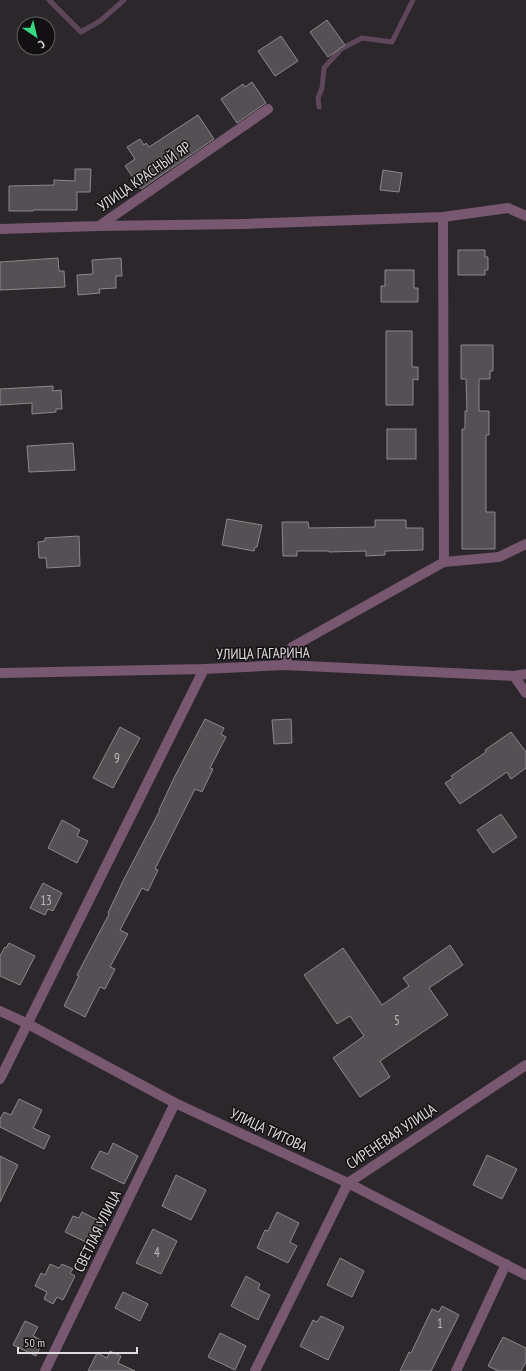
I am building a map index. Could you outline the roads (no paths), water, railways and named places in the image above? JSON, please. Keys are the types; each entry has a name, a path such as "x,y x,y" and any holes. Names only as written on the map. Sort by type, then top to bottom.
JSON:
{"street":[{"name":"УЛИЦА КРАСНЫЙ ЯР","path":"0,229 99,226 268,109"},
{"path":"99,226 243,224 443,216 508,208 526,216"},
{"path":"443,216 444,562"},
{"path":"284,665 292,647 444,562 499,557 526,544"},
{"name":"УЛИЦА ГАГАРИНА","path":"0,673 204,669 284,665 514,676 526,674"},
{"path":"0,1079 204,669"},
{"path":"514,676 526,693"},
{"name":"УЛИЦА ТИТОВА","path":"0,1011 28,1024 175,1103 348,1183 526,1275"},
{"name":"СИРЕНЕВАЯ УЛИЦА","path":"255,1371 348,1183 526,1065"},
{"name":"СВЕТЛАЯ УЛИЦА","path":"45,1371 175,1103"},
{"path":"456,1371 506,1264"}],"waterway":[{"path":"49,0 81,32 100,21 124,0"},
{"path":"319,107 318,98 322,88 324,68 341,49 362,38 392,42 413,0"}]}
